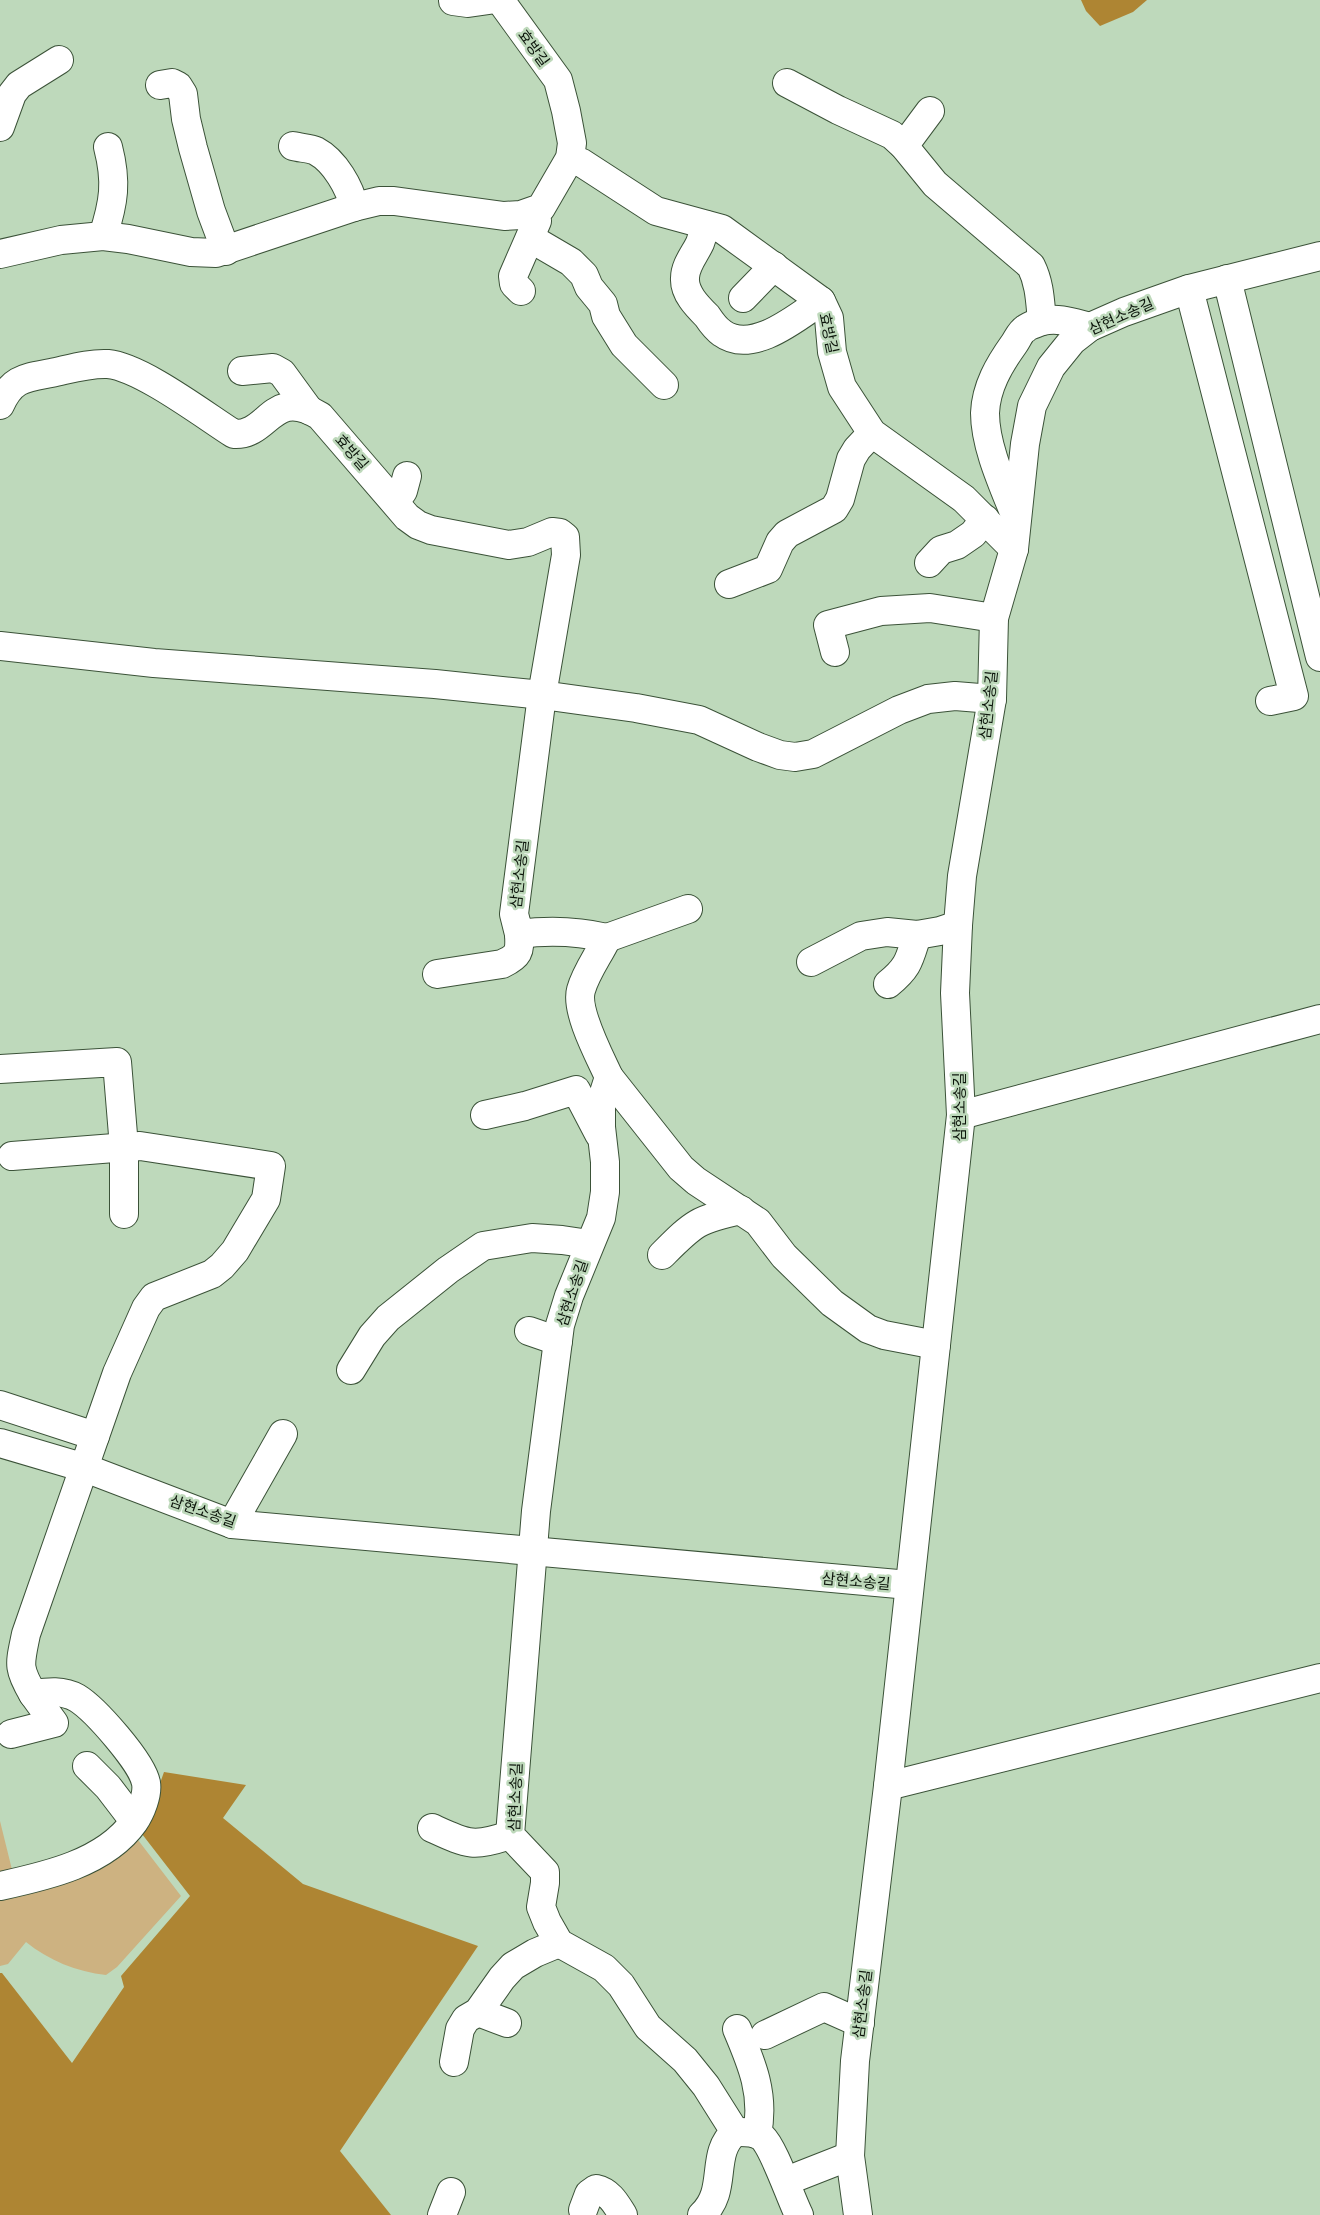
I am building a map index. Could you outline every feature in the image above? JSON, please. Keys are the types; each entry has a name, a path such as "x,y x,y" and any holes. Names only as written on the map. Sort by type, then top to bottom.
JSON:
{"street":[{"path":"453,1 468,3 489,0"},
{"name":"효방길","path":"500,0 558,80 572,144 570,158 541,208 514,276 514,284 521,290"},
{"path":"0,127 12,94 19,85 59,60"},
{"path":"160,84 172,83 178,86 183,94 186,119 193,148 211,211 226,251"},
{"path":"787,83 838,110 892,135 904,146 935,184 1031,266 1040,290 1042,322"},
{"path":"904,146 930,111"},
{"path":"293,146 315,150 330,162 351,194 354,207"},
{"path":"103,236 113,205 115,185 114,168 108,147"},
{"name":"효방길","path":"570,158 582,163 656,211 722,229 821,301 829,318 832,352 842,387 872,433 964,499 1014,550"},
{"path":"0,254 61,240 103,236 208,254 226,251 354,207 379,201 394,201 504,216 521,215 541,208"},
{"path":"706,225 684,277 686,287 696,305 722,333 737,340 752,340 789,322 821,301"},
{"path":"530,238 571,262 584,275 589,287 603,304 606,316 624,345 664,385"},
{"name":"삼현소송길","path":"858,2215 850,2156 855,2061 888,1786 961,1115 955,993 962,876 992,699 994,618 1014,550 1025,444 1032,406 1051,367 1072,341 1090,327 1124,312 1189,289 1320,256"},
{"path":"743,298 774,266"},
{"path":"1227,279 1320,657"},
{"path":"1189,289 1294,696 1270,700"},
{"path":"1017,522 998,471 988,436 985,414 988,392 996,370 1025,329 1042,322 1055,320 1068,321 1090,327"},
{"path":"4,392 24,378 109,364 139,374 234,434 250,431 274,412 285,408 296,406 309,410"},
{"name":"효방길","path":"242,371 273,368 282,373 309,410 320,416 408,517 431,530 510,545 528,542 552,532 560,533 565,537 566,555 542,695"},
{"path":"729,584 768,569 774,561 780,542 787,534 834,508 840,499 851,459 857,449 872,433"},
{"path":"395,502 403,491 407,476"},
{"path":"929,563 940,550 957,545 973,534 985,520"},
{"path":"834,652 828,626 881,611 930,608 994,618"},
{"path":"0,646 154,663 435,684 542,695 636,708 699,720 780,756 795,757 813,754 899,710 928,699 955,696 992,699"},
{"name":"삼현소송길","path":"437,974 502,964 517,955 520,947 514,914 515,893 542,695"},
{"path":"518,934 547,930 582,932 608,938 688,909"},
{"path":"811,962 861,936 887,932 917,935 940,931 958,925"},
{"path":"888,984 903,972 909,963 917,935"},
{"path":"608,938 581,990 580,1004 593,1043 609,1077 681,1168 696,1181 758,1222 784,1256 849,1317 884,1335 936,1345"},
{"path":"961,1115 1320,1019"},
{"path":"0,1069 117,1062 124,1148 124,1214"},
{"name":"삼현소송길","path":"559,1943 541,1907 545,1872 510,1835 533,1551 560,1324 600,1218 605,1192 601,1102 609,1077"},
{"path":"485,1115 525,1106 576,1090 602,1141"},
{"path":"10,1734 54,1723 22,1675 21,1656 26,1634 44,1580 117,1373 146,1308 154,1298 212,1274 222,1266 235,1250 266,1199 271,1166 140,1146 12,1156"},
{"path":"662,1256 689,1227 702,1220 741,1210"},
{"name":"삼현소송길","path":"351,1370 372,1336 388,1318 448,1270 483,1246 532,1238 589,1244"},
{"path":"528,1331 558,1341"},
{"path":"0,1405 95,1436"},
{"path":"232,1524 283,1434"},
{"name":"삼현소송길","path":"0,1443 85,1468 232,1524 909,1585"},
{"path":"888,1786 1320,1678"},
{"path":"0,1886 62,1870 114,1843 134,1821 144,1802 147,1785 143,1772 129,1752 98,1717 77,1698 50,1691 33,1694"},
{"path":"87,1766 108,1787 134,1821"},
{"path":"432,1828 470,1844 486,1844 510,1835"},
{"path":"454,2062 460,2029 466,2019 478,2012 502,1978 513,1966 535,1953 559,1943 604,1968 621,1985 648,2028 685,2060 746,2133"},
{"path":"765,2035 824,2007 860,2023"},
{"path":"478,2012 507,2024"},
{"path":"737,2029 756,2077 761,2107 746,2133"},
{"path":"702,2215 715,2197 722,2148 726,2139 746,2133 762,2137 775,2159 789,2196 799,2215"},
{"path":"799,2176 850,2156"},
{"path":"583,2210 588,2194 596,2189 603,2191 611,2197 623,2215"}],"shaded area":[{"path":"1081,0 1147,0 1133,12 1100,26 1086,11"},
{"path":"164,1772 246,1785 223,1818 303,1884 478,1946 340,2151 391,2215 0,2215 0,1973 2,1973 72,2063 124,1987 121,1976 190,1896 142,1834"},
{"path":"0,1821 17,1890 138,1840 181,1896 117,1967 106,1975 84,1971 53,1960 26,1942 8,1964 0,1966"}]}
